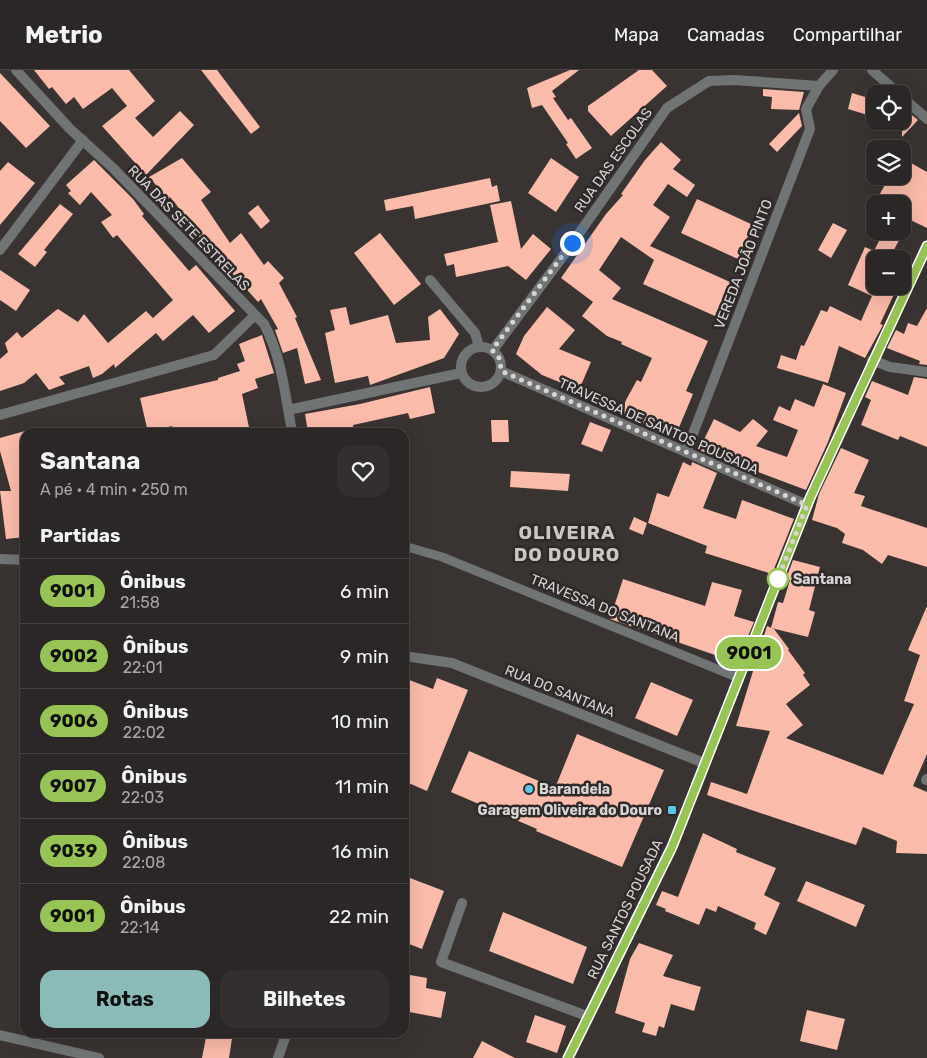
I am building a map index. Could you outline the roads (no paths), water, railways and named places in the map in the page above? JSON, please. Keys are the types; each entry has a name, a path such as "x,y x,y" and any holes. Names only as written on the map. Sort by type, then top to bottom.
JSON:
{"street":[{"name":"RUA DAS SETE ESTRELAS","path":"16,70 70,129 264,324 273,341 291,428"},
{"path":"818,86 833,70"},
{"path":"872,70 889,85"},
{"name":"RUA DAS ESCOLAS","path":"492,350 561,259 667,108 709,81 734,80 818,86"},
{"name":"VEREDA JOÃO PINTO","path":"686,452 810,129 806,108 818,86"},
{"path":"911,105 927,120"},
{"path":"0,250 83,140"},
{"name":"RUA SANTOS POUSADA","path":"568,1058 587,1016 672,847 807,505 872,360 927,246"},
{"path":"430,280 475,333 479,346"},
{"path":"0,415 214,355 255,315"},
{"path":"479,346 492,350 500,359 501,371 495,383 482,388 470,384 460,367 464,356 473,348 479,346"},
{"path":"872,360 890,367 927,372"},
{"name":"TRAVESSA DE SANTOS POUSADA","path":"501,371 807,505"},
{"path":"288,410 462,373"},
{"path":"0,560 20,560"},
{"name":"RUA DO SANTANA","path":"409,657 452,663 704,763"},
{"path":"462,903 441,962 587,1016"},
{"path":"0,1035 100,1058"},
{"path":"278,1058 285,1038"}],"lane":[{"name":"TRAVESSA DO SANTANA","path":"409,547 442,556 739,678"}],"place":[{"name":"Santana","path":"778,579"},
{"name":"Barandela","path":"529,789"},
{"name":"Garagem Oliveira do Douro","path":"672,810"}],"district":[{"name":"OLIVEIRA DO DOURO","path":"567,543"}]}
